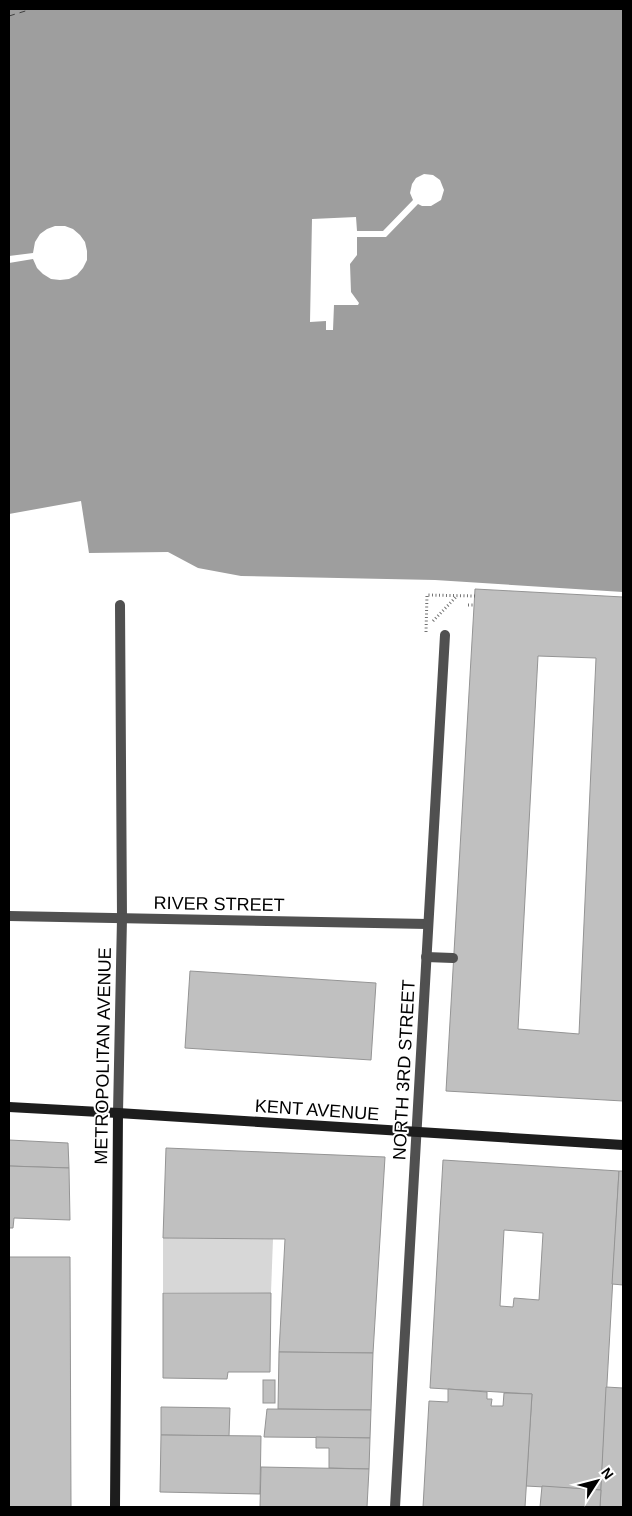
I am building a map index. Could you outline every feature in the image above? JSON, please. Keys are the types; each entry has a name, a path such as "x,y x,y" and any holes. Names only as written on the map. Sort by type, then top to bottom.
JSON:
{"main road":[{"name":"KENT AVENUE","path":"9,1107 623,1146"},
{"name":"METROPOLITAN AVENUE","path":"115,1507 118,1113"}],"street":[{"name":"METROPOLITAN AVENUE","path":"118,1113 122,918 120,605"},
{"name":"NORTH 3RD STREET","path":"395,1507 444,635"},
{"name":"RIVER STREET","path":"9,916 428,924"},
{"path":"426,957 453,958"}],"path":[{"path":"457,596 426,631 427,595 475,596"},
{"path":"468,605 474,605"}],"shaded area":[{"path":"9,9 623,9 623,592 435,580 241,576 198,568 168,552 89,553 81,501 9,514"},
{"path":"163,1238 273,1239 271,1293 163,1292"}],"pier":[{"path":"424,174 433,175 440,180 444,190 441,200 431,206 418,204 386,237 357,237 357,255 350,264 351,292 359,303 358,305 334,305 333,330 326,330 326,321 310,322 312,219 356,217 357,231 383,231 413,200 410,193 412,184 416,178"},
{"path":"55,226 65,226 73,229 85,242 87,260 77,275 69,279 51,279 37,268 33,259 9,263 9,256 33,253 35,242 40,234"}],"building":[{"path":"475,589 623,597 623,1101 446,1091","holes":["538,656 596,658 579,1034 518,1029"]},
{"path":"190,971 376,983 371,1060 185,1048"},
{"path":"9,1140 68,1143 69,1168 9,1166"},
{"path":"166,1148 385,1157 373,1353 279,1352 285,1239 163,1238"},
{"path":"443,1160 619,1171 601,1490 526,1486 532,1394 430,1388","holes":["504,1230 543,1233 539,1300 514,1298 513,1307 500,1306"]},
{"path":"9,1166 69,1168 70,1220 14,1218 13,1228 9,1228"},
{"path":"619,1171 623,1171 623,1285 612,1284"},
{"path":"9,1257 70,1257 71,1507 9,1507"},
{"path":"163,1293 271,1293 270,1372 228,1372 227,1379 163,1378"},
{"path":"279,1352 373,1353 371,1410 278,1409"},
{"path":"263,1380 275,1380 275,1403 263,1403"},
{"path":"606,1387 623,1388 623,1507 600,1507"},
{"path":"448,1389 487,1392 487,1399 492,1399 491,1406 503,1406 504,1393 532,1394 525,1507 423,1507 429,1401 448,1402"},
{"path":"161,1407 230,1408 229,1436 161,1435"},
{"path":"267,1409 371,1410 370,1438 264,1437"},
{"path":"161,1435 261,1436 260,1494 160,1492"},
{"path":"316,1437 370,1438 369,1469 329,1468 329,1448 316,1448"},
{"path":"261,1467 369,1469 367,1507 260,1507"},
{"path":"542,1486 601,1490 600,1507 540,1507"}],"ferry route":[{"path":"9,16 32,9"}]}
